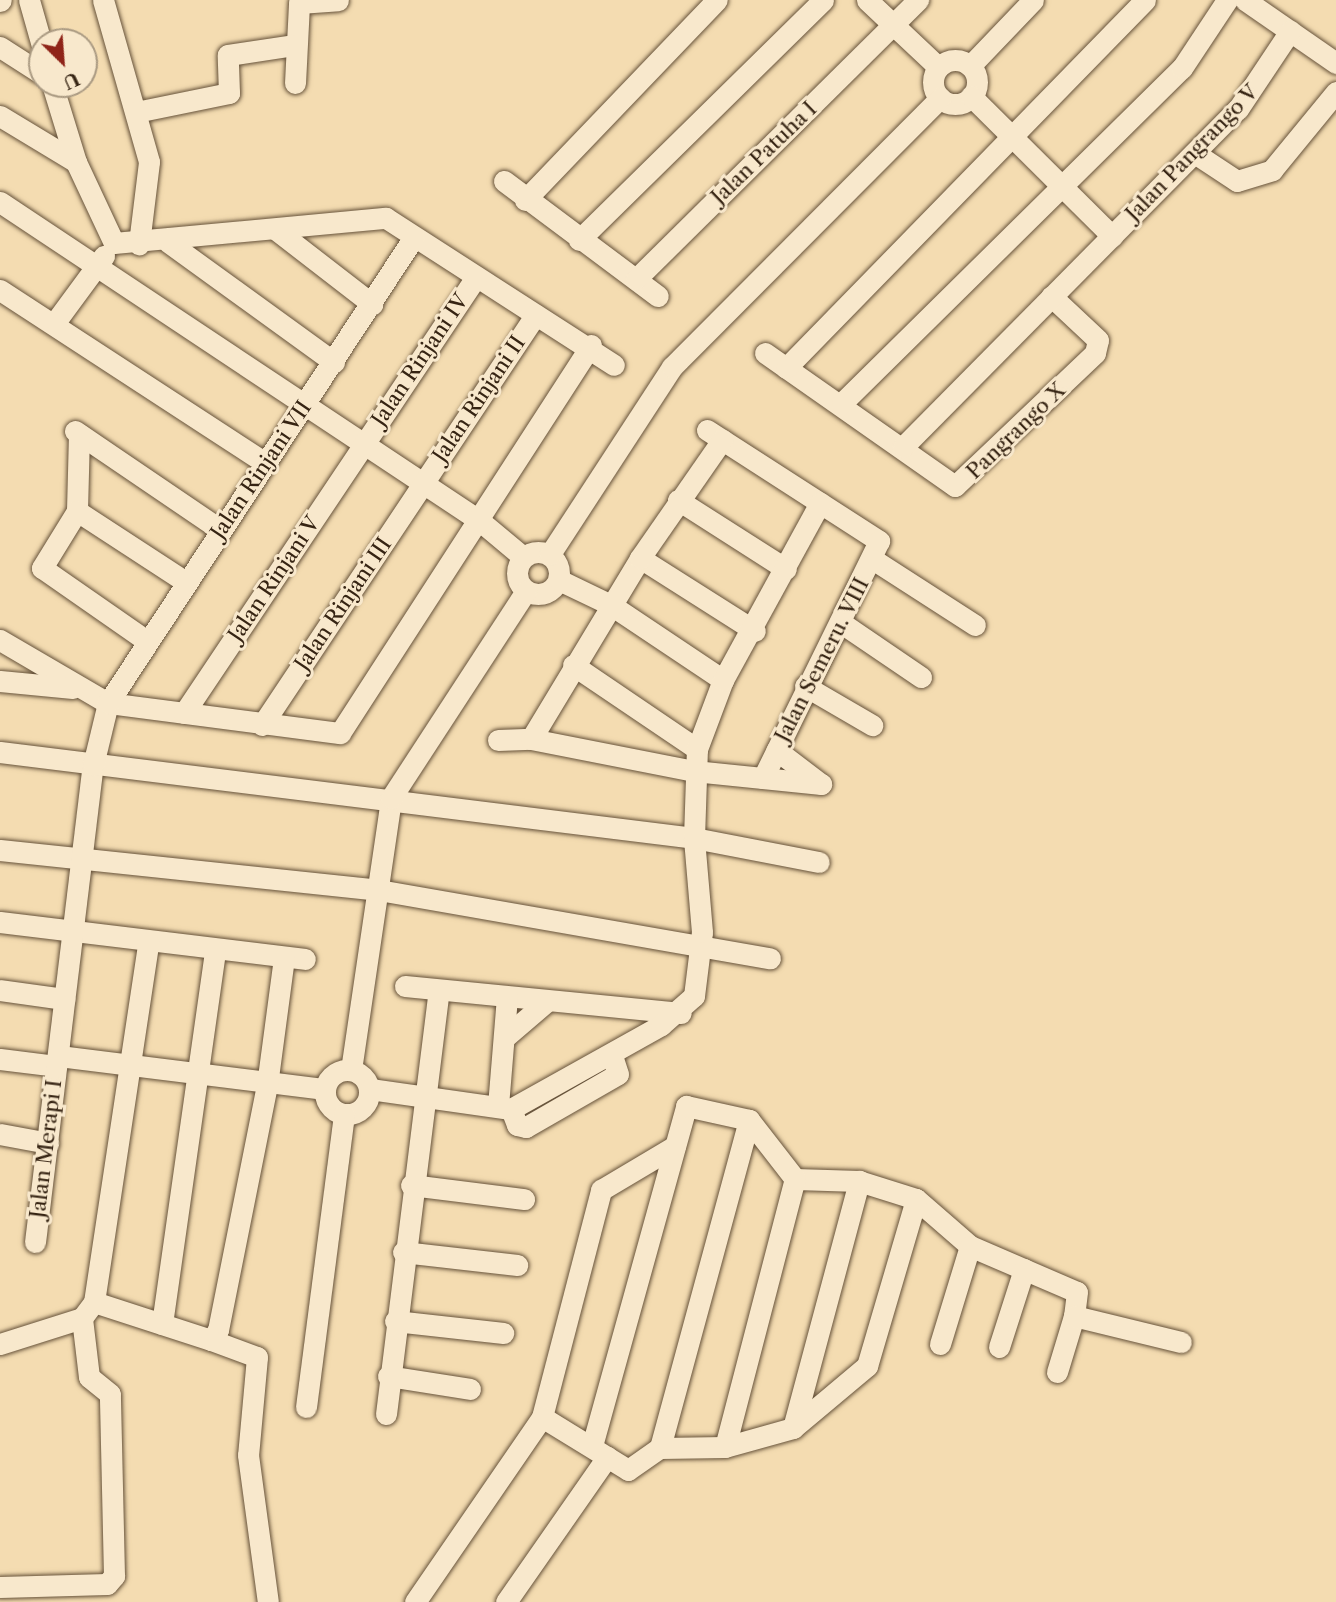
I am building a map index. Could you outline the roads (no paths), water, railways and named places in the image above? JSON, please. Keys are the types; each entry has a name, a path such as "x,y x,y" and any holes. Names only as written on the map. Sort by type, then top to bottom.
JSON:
{"street":[{"path":"29,0 37,28"},
{"path":"103,0 136,112 151,178 139,244"},
{"path":"136,112 229,93 228,55 293,45 299,41 299,4 338,0"},
{"path":"525,200 717,0"},
{"path":"579,240 823,0"},
{"path":"867,0 892,27 938,67"},
{"name":"Jalan Patuha I","path":"636,279 918,0"},
{"path":"970,66 1033,0"},
{"path":"786,368 1016,137 1146,0"},
{"path":"842,403 1182,68 1227,0"},
{"path":"1245,0 1336,63"},
{"name":"Jalan Pangrango V","path":"903,447 1051,296 1196,154 1261,81 1290,31"},
{"path":"293,45 295,83"},
{"path":"0,47 28,65"},
{"path":"938,67 959,60 970,66 976,75 971,96"},
{"path":"938,67 933,89 940,98 950,104 971,96"},
{"path":"1196,154 1237,181 1272,170 1336,92"},
{"path":"971,96 1016,137 1112,236"},
{"path":"56,98 76,162 114,243"},
{"path":"550,554 672,367 940,98"},
{"path":"0,116 76,162"},
{"path":"504,181 525,200 658,296"},
{"path":"0,202 304,407 480,521 523,557 550,554"},
{"path":"114,243 168,242 347,217 386,218 535,314 591,345 614,365"},
{"path":"275,229 373,304"},
{"name":"Jalan Rinjani VII","path":"83,856 93,765 108,703 264,462 373,304 414,237"},
{"path":"168,242 334,362"},
{"path":"56,321 114,243"},
{"name":"Jalan Rinjani IV","path":"364,444 476,277"},
{"path":"0,290 56,321 264,462"},
{"name":"Pangrango X","path":"765,354 842,403 948,483 961,484 1095,353 1098,340 1051,296"},
{"name":"Jalan Rinjani II","path":"423,483 535,314"},
{"path":"0,640 73,688 108,703 340,733 480,521 591,345"},
{"path":"147,641 42,568 77,511 77,433 219,530"},
{"path":"531,739 573,665 678,500 715,435 820,503 975,625"},
{"name":"Jalan Rinjani V","path":"184,713 364,444"},
{"name":"Jalan Rinjani III","path":"262,725 423,483"},
{"path":"678,500 786,569"},
{"path":"351,1070 370,1089 504,1108 612,1055 681,1013 694,996 702,948 694,838 694,771 697,749 723,680 755,631 820,503"},
{"path":"77,511 186,582"},
{"name":"Jalan Semeru. VIII","path":"763,778 805,686 877,550"},
{"path":"550,554 559,580 611,605 723,680"},
{"path":"523,557 516,571 526,591"},
{"path":"640,558 755,631"},
{"path":"526,591 548,592 559,580"},
{"path":"351,1070 373,889 391,798 526,591"},
{"path":"840,622 921,677"},
{"path":"573,665 697,749"},
{"path":"0,681 73,688"},
{"path":"805,686 872,725"},
{"path":"498,740 531,739 694,771 821,784 776,750"},
{"path":"0,752 391,798 694,838 819,862"},
{"path":"0,850 83,856 373,889 770,958"},
{"name":"Jalan Merapi I","path":"34,1242 76,932 83,856"},
{"path":"0,922 215,952 295,958 267,1085 223,1318 211,1340"},
{"path":"0,1587 107,1593 117,1563 110,1394 89,1377 88,1310 148,943"},
{"path":"162,1324 215,952"},
{"path":"404,986 546,1002 681,1013"},
{"path":"0,990 65,999"},
{"path":"386,1414 388,1376 411,1185 428,1099 439,991"},
{"path":"504,1108 503,1038 507,997"},
{"path":"503,1038 546,1002"},
{"path":"0,1059 130,1065 267,1085 326,1089"},
{"path":"351,1070 330,1078 326,1089 334,1109 344,1114 365,1105 370,1089"},
{"path":"506,1602 600,1451 686,1106 749,1120 795,1179"},
{"path":"306,1407 344,1114"},
{"path":"660,1448 749,1120"},
{"path":"0,1134 48,1143"},
{"path":"415,1602 542,1417 601,1190 675,1146"},
{"path":"795,1179 859,1181 916,1199 970,1246 1077,1292 1074,1316 1057,1372"},
{"path":"725,1447 795,1179"},
{"path":"793,1428 859,1181"},
{"path":"411,1185 524,1199"},
{"path":"542,1417 628,1470 660,1448 725,1447 793,1428 867,1366 916,1199"},
{"path":"940,1344 970,1246"},
{"path":"403,1252 517,1265"},
{"path":"999,1348 1024,1269"},
{"path":"0,1344 88,1310 162,1324 257,1357 248,1455 268,1602"},
{"path":"1074,1316 1181,1342"},
{"path":"395,1321 503,1333"},
{"path":"388,1376 458,1392"}]}
